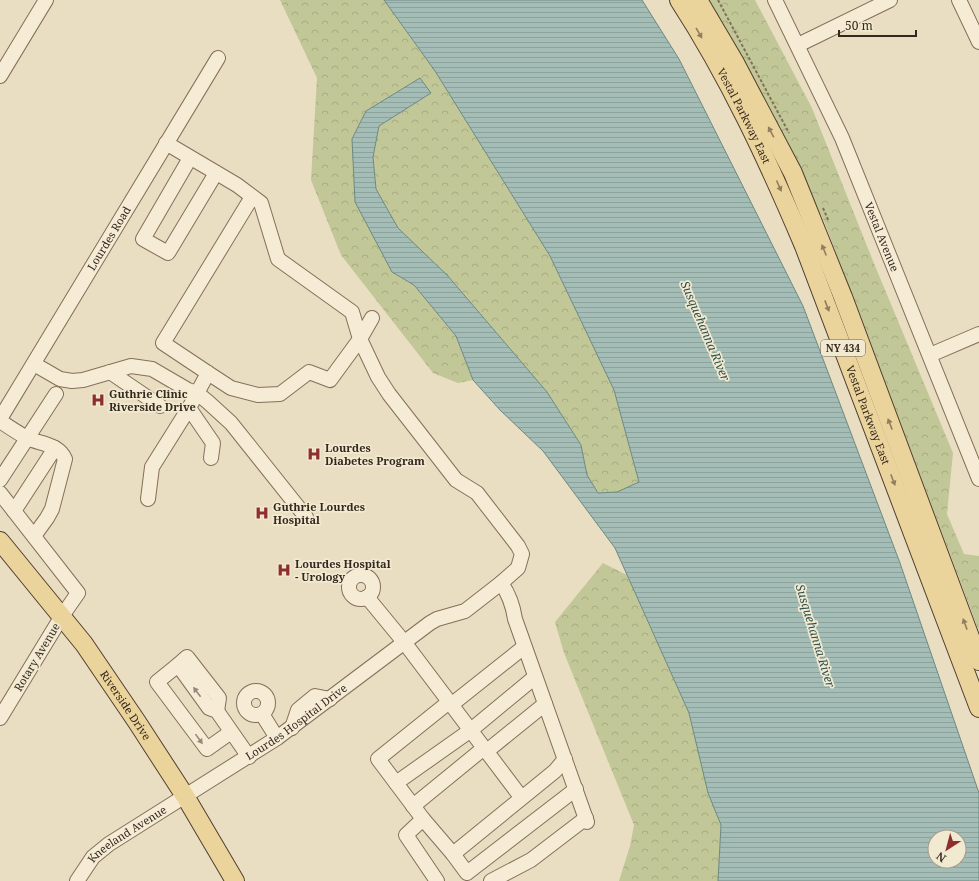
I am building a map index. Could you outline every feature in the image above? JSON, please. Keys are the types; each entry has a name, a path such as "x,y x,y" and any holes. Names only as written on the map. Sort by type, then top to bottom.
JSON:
{"main road":[{"name":"Vestal Parkway East","path":"679,0 748,121 796,226 979,708"},
{"name":"Vestal Parkway East","path":"698,0 734,61 793,174 843,297 979,661"},
{"name":"Riverside Drive","path":"0,541 84,644 185,796 235,881"}],"street":[{"path":"0,76 46,0"},
{"name":"Vestal Avenue","path":"774,0 798,45 842,138 979,479"},
{"path":"798,45 890,0"},
{"path":"960,0 979,42"},
{"name":"Lourdes Road","path":"0,420 218,58"},
{"path":"166,144 237,185 261,204 278,259 352,312 360,339"},
{"path":"190,158 143,239 168,253 216,173"},
{"path":"252,196 163,343 231,388 258,395 280,394 309,372 330,380 360,339 372,318"},
{"path":"930,355 979,334"},
{"name":"Lourdes Hospital Drive","path":"185,796 292,728 404,642 437,619 465,610 518,568 522,554 518,546 494,522 477,493 456,480 393,400 378,377 360,339"},
{"path":"34,364 60,379 72,381 83,380 131,366 152,369 197,394 208,402 231,424 306,517"},
{"path":"110,372 160,406"},
{"path":"148,500 152,467 189,408 208,373"},
{"path":"0,480 56,394"},
{"path":"189,408 213,443 211,458"},
{"path":"0,420 27,438 55,448 63,456 64,463 48,518 34,536 0,493"},
{"path":"14,511 55,448"},
{"name":"Rotary Avenue","path":"0,718 62,616 78,593 34,536"},
{"path":"491,881 531,860 587,820 514,619 514,610 501,583"},
{"path":"368,597 404,642 521,797"},
{"path":"524,647 378,759 423,819 453,854 470,877 576,789"},
{"path":"231,732 207,749 157,682 178,665 209,708 217,711 249,756"},
{"path":"396,783 471,730 536,677"},
{"path":"413,806 545,704"},
{"path":"262,714 277,738"},
{"path":"453,854 555,770 565,759"},
{"name":"Kneeland Avenue","path":"77,881 93,857 109,844 185,796"},
{"path":"423,819 406,835 438,881"}],"green space":[{"path":"280,0 384,0 435,71 550,256 614,390 639,482 617,492 598,493 587,475 581,445 547,392 447,275 398,229 376,189 373,157 379,125 431,93 420,78 366,111 352,139 392,272 414,285 456,336 473,380 458,383 433,373 341,255 311,180 317,78"},
{"path":"706,0 755,0 812,108 873,261 953,453 947,514 964,554 979,556 979,631 824,221 753,76"},
{"path":"603,563 627,575 689,713 708,793 721,825 718,881 619,881 630,846 634,825 564,653 555,622"}],"water":[{"name":"Susquehanna River","path":"384,0 642,0 679,59 803,306 900,563 979,793 979,881 718,881 721,825 708,793 689,713 615,548 543,451 500,410 473,380 456,336 414,285 392,272 355,202 352,139 366,111 420,78 431,93 379,126 373,157 376,189 398,228 447,275 547,392 581,445 587,475 598,493 617,492 639,482 614,390 550,256 435,71"}],"place":[{"name":"Guthrie Clinic Riverside Drive","path":"98,400"},
{"name":"Lourdes Diabetes Program","path":"314,454"},
{"name":"Guthrie Lourdes Hospital","path":"262,513"},
{"name":"Lourdes Hospital - Urology","path":"284,570"}]}
